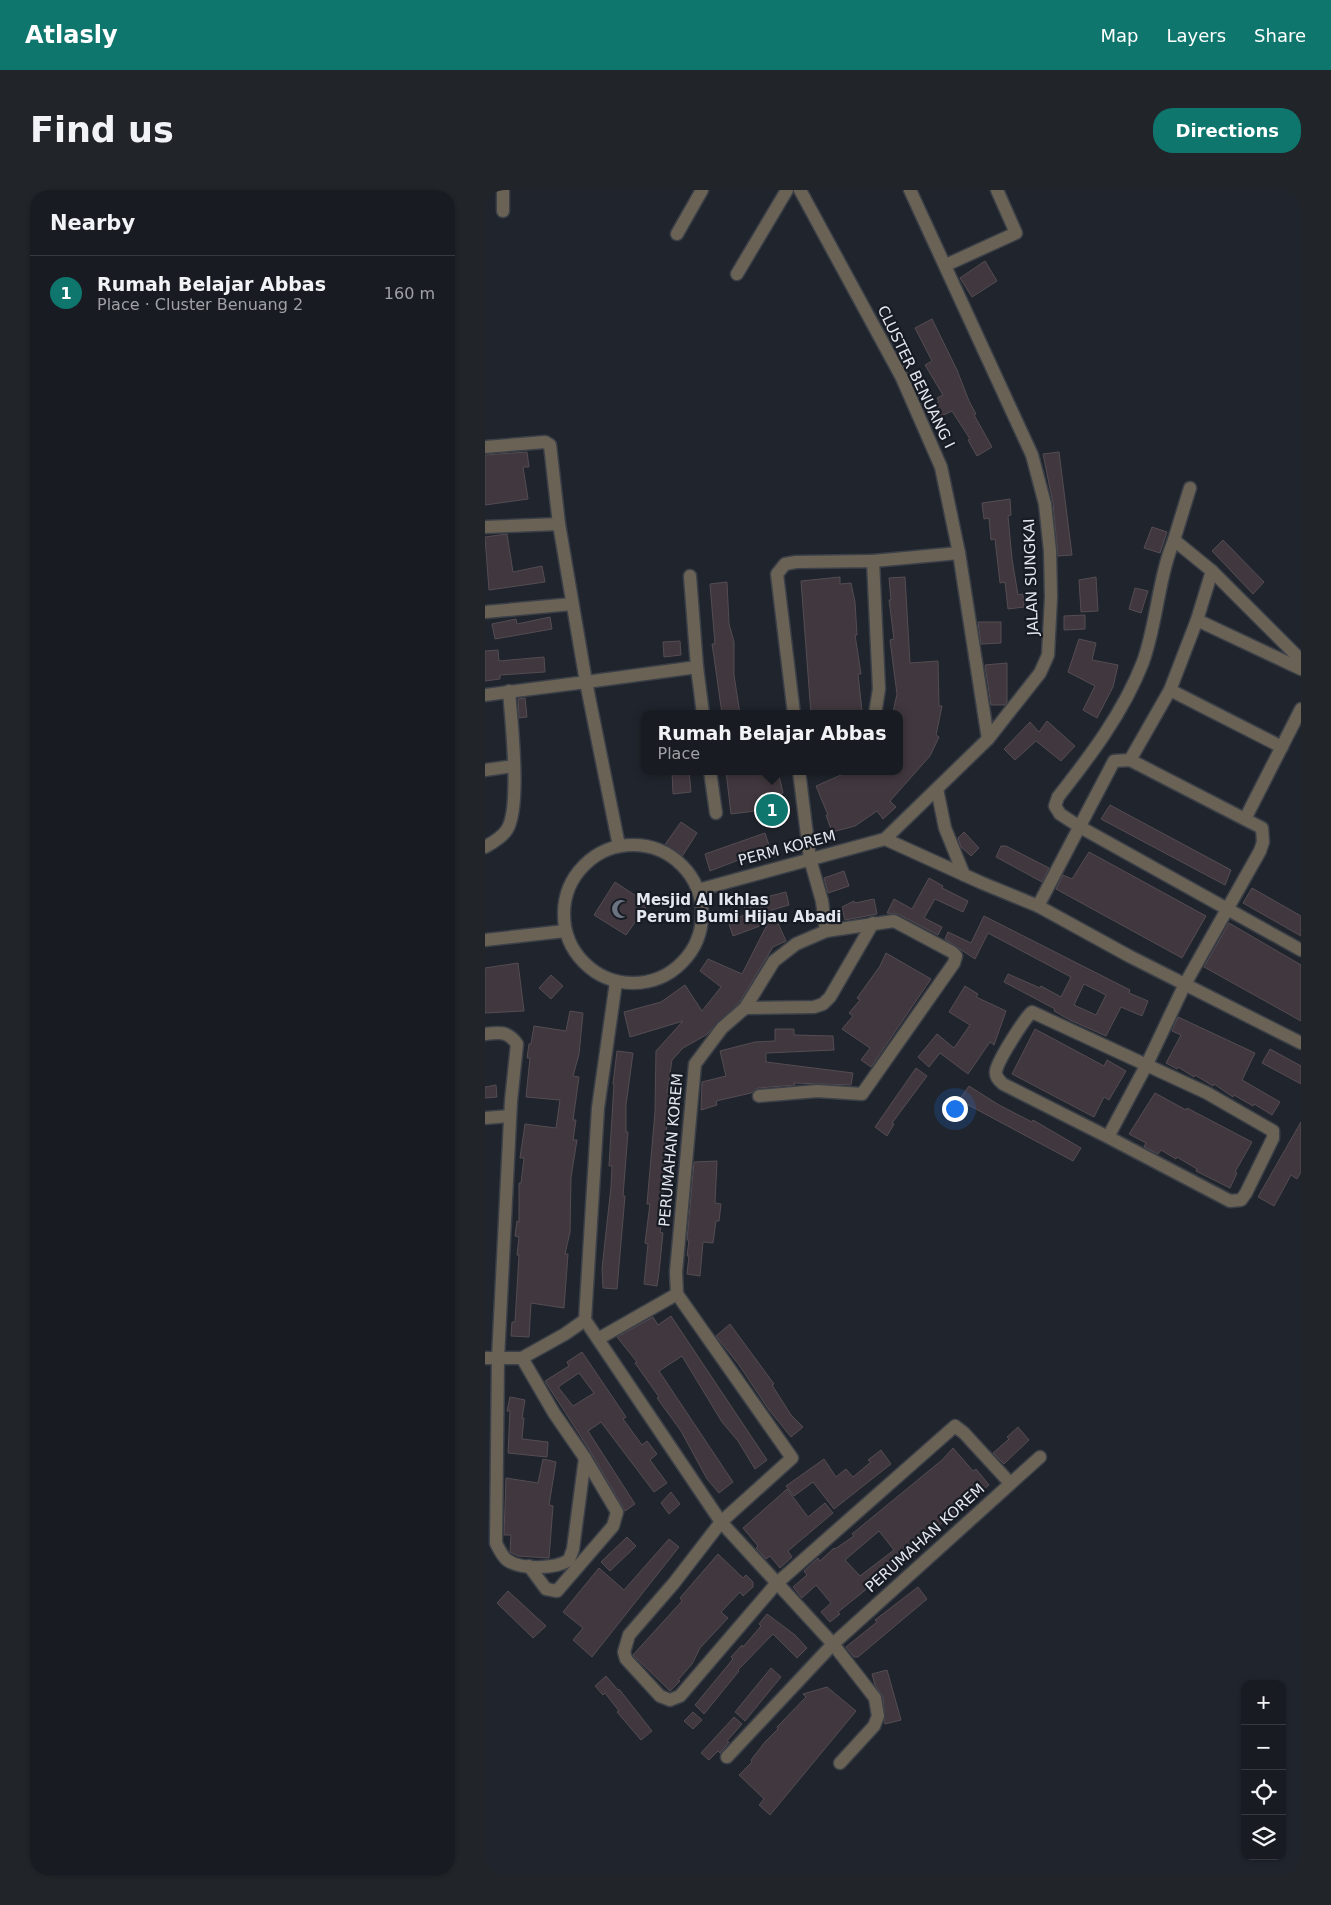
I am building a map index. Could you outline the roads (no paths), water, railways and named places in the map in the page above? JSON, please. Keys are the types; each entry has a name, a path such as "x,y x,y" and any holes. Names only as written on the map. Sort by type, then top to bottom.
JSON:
{"street":[{"path":"503,190 503,210"},
{"path":"677,234 702,190"},
{"path":"737,274 787,190"},
{"name":"CLUSTER BENUANG I","path":"800,190 901,378 941,467 959,553 988,739"},
{"name":"JALAN SUNGKAI","path":"885,838 988,739 1040,673 1048,655 1051,597 1050,551 1045,504 1032,455 910,190"},
{"path":"946,265 1016,233 997,190"},
{"path":"485,447 545,442 549,445 559,524 586,682 619,846"},
{"path":"1190,488 1168,554 1159,606 1143,662 1126,699 1097,748 1057,797 1055,806 1060,814 1080,826 1301,950"},
{"path":"485,527 559,524"},
{"path":"1174,540 1212,571 1301,660"},
{"path":"794,710 777,574 785,564 795,562 873,561 959,553"},
{"path":"873,561 879,689 876,710"},
{"path":"1130,760 1170,690 1197,620 1212,571"},
{"path":"690,576 702,710"},
{"path":"485,612 573,604"},
{"path":"1197,620 1301,669"},
{"path":"485,695 509,690 697,667"},
{"path":"485,847 507,831 512,818 514,766 509,690"},
{"path":"1170,690 1282,746"},
{"path":"1245,819 1301,709"},
{"path":"1038,906 1114,761 1130,760 1262,828 1263,842 1185,984 1147,1064 1108,1137"},
{"path":"485,770 514,766"},
{"path":"711,775 716,813"},
{"path":"802,775 810,859 822,901 827,931"},
{"path":"937,788 945,828 963,875"},
{"path":"885,838 963,875 1038,906 1301,1044"},
{"name":"PERM KOREM","path":"698,890 885,838"},
{"path":"643,845 666,853 685,869 698,890 702,914 697,939 685,960 665,976 641,984 616,982 593,972 576,954 565,931 563,909 569,887 581,868 598,854 619,846 643,845"},
{"name":"PERUMAHAN KOREM","path":"677,1294 676,1272 695,1064 722,1028 745,1008 774,961 783,952 827,931 894,921 952,952 956,956 954,963 862,1094 817,1090 759,1096"},
{"path":"745,1008 815,1008 823,1004 831,997 873,923"},
{"path":"485,940 565,931"},
{"path":"616,982 598,1108 585,1320 721,1522 833,1644 871,1691 877,1707 875,1726 840,1763"},
{"path":"1032,1012 1038,1012 1147,1064 1207,1093 1273,1131 1273,1138 1241,1200 1236,1202 1224,1198 1003,1084 997,1078 996,1071 1027,1016 1032,1012"},
{"path":"485,1034 505,1033 512,1037 517,1044 491,1358 496,1543 509,1561 529,1566 574,1564"},
{"path":"485,1118 510,1116"},
{"path":"598,1339 677,1294 792,1458 721,1522 674,1583 629,1635 624,1652 626,1660 661,1696 674,1700 776,1584 955,1426 964,1432 1010,1483"},
{"path":"491,1358 522,1358 565,1334 585,1320"},
{"path":"522,1358 554,1413 585,1458 617,1512 613,1526 574,1564 561,1588 553,1592 546,1589 529,1566"},
{"name":"PERUMAHAN KOREM","path":"727,1757 833,1644 1040,1457"},
{"path":"574,1564 573,1549 585,1458"}],"place":[{"name":"Rumah Belajar Abbas","path":"772,810"},
{"name":"Mesjid Al Ikhlas Perum Bumi Hijau Abadi","path":"621,909"}]}
